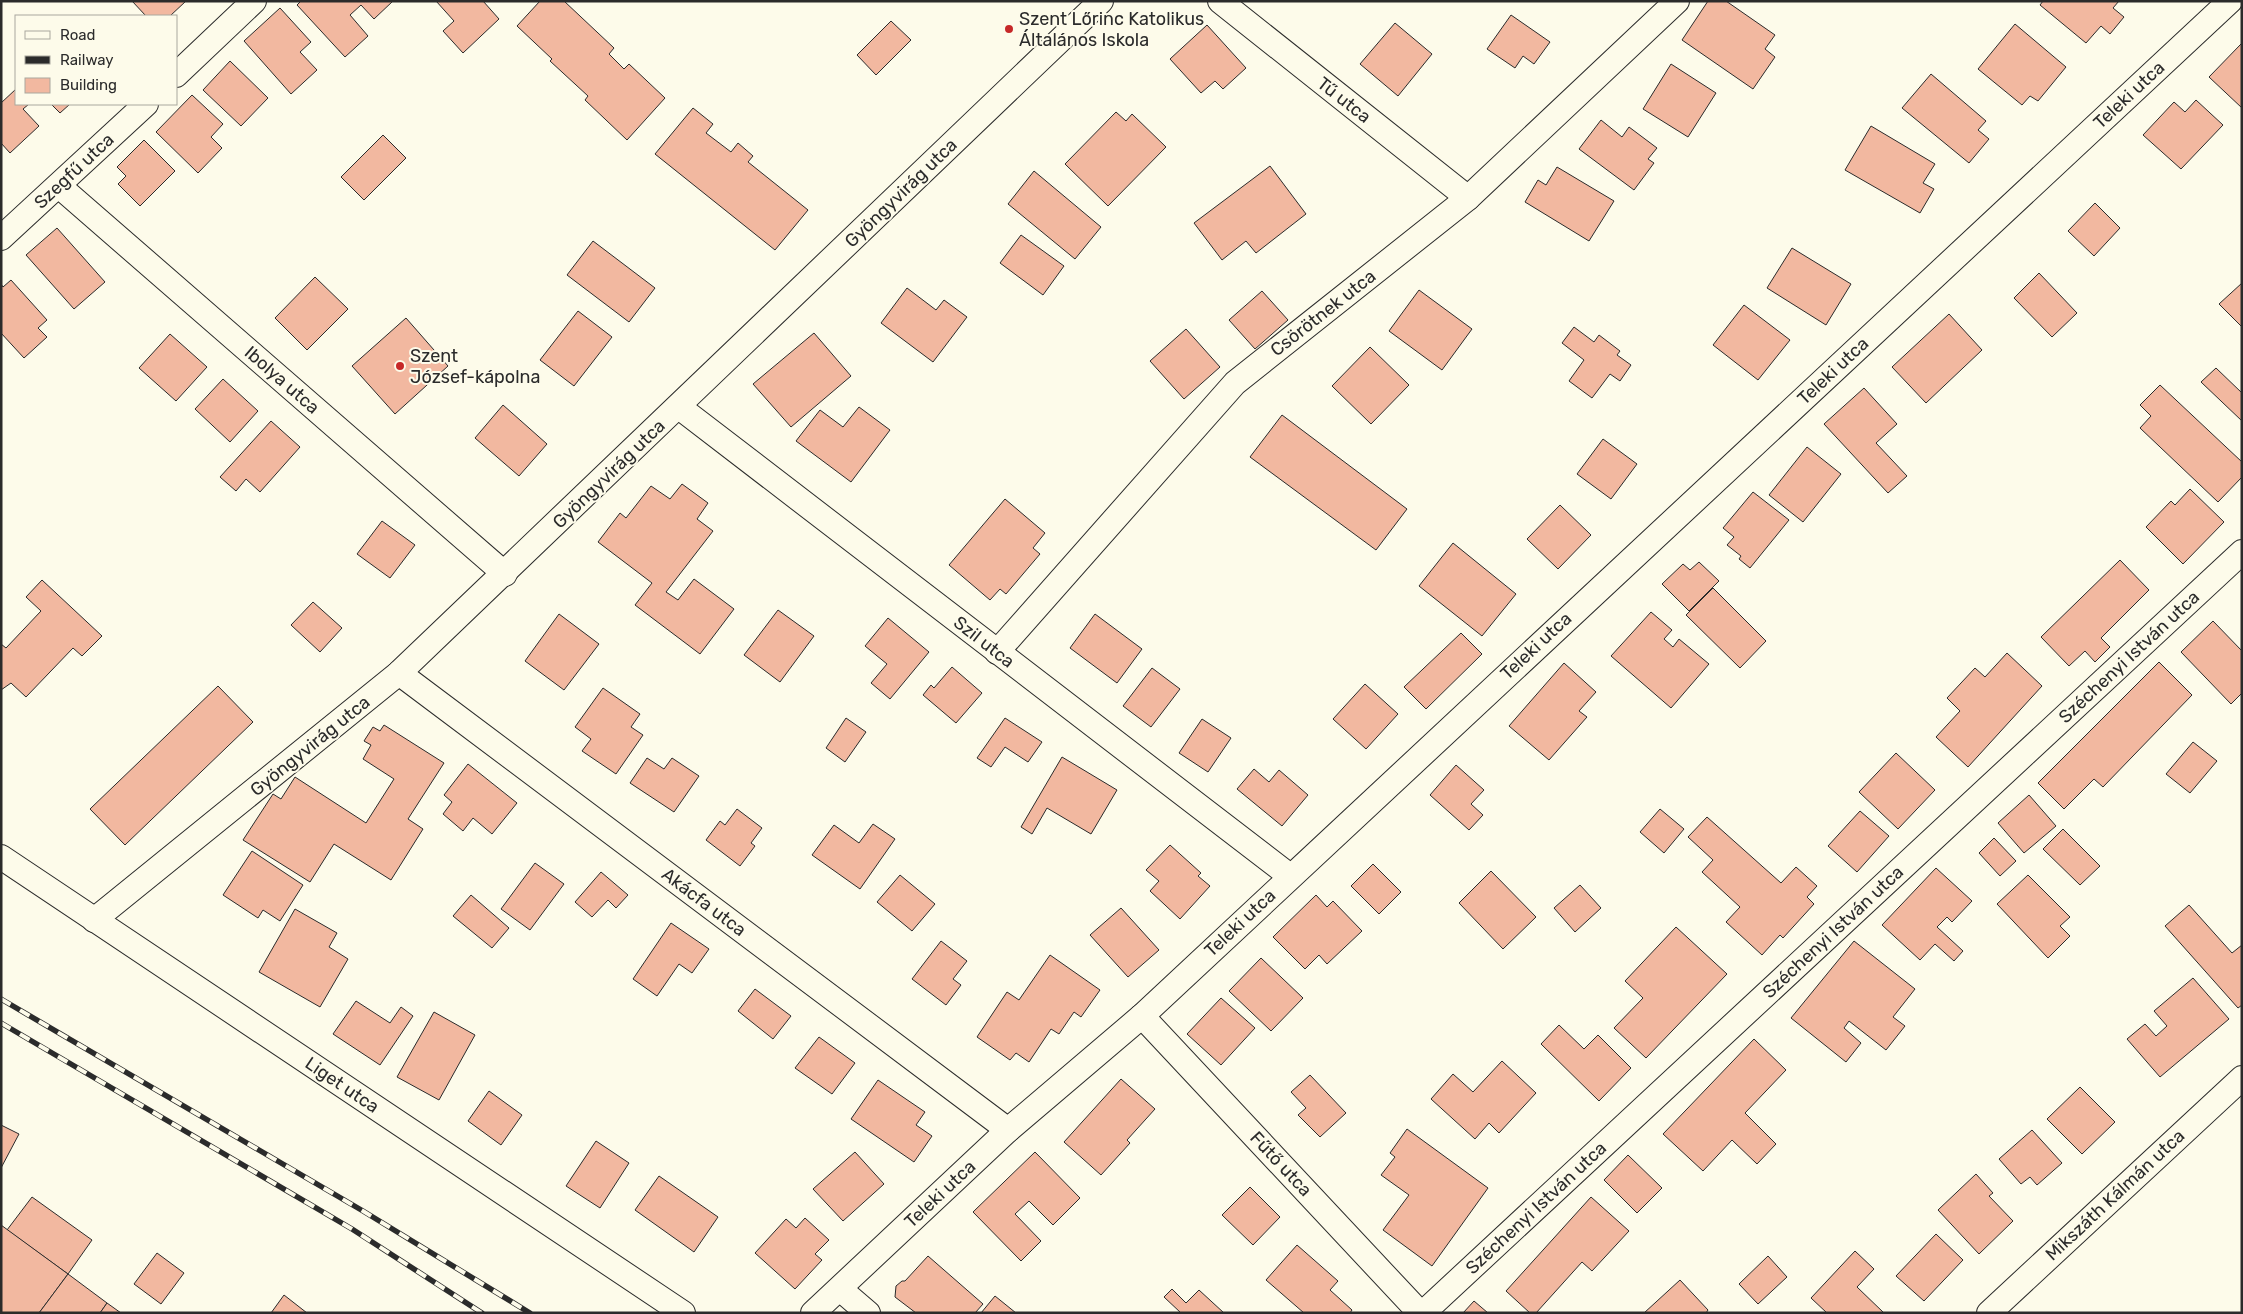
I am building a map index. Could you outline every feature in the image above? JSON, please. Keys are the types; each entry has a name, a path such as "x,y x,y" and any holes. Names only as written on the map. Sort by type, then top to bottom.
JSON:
{"street":[{"path":"178,73 254,1"},
{"name":"Gyöngyvirág utca","path":"94,920 399,674 1101,1"},
{"name":"Tű utca","path":"1220,1 1468,198"},
{"name":"Csörötnek utca","path":"996,652 1235,383 1468,198 1677,1"},
{"name":"Teleki utca","path":"840,1289 1008,1130 1142,1016 2230,1"},
{"name":"Szegfű utca","path":"1,238 145,105"},
{"name":"Ibolya utca","path":"59,186 505,574"},
{"name":"Szil utca","path":"679,407 1290,876"},
{"name":"Széchenyi István utca","path":"1422,1313 2242,552"},
{"name":"Akácfa utca","path":"399,674 1008,1130"},
{"name":"Liget utca","path":"1,857 683,1313"},
{"name":"Fűtő utca","path":"1142,1016 1422,1313"},
{"name":"Mikszáth Kálmán utca","path":"1989,1313 2242,1078"},
{"path":"813,1313 840,1289 868,1313"}],"building":[{"path":"132,1 186,1 171,15 145,15"},
{"path":"301,1 393,1 374,19 361,5 350,15 368,36 345,57 297,5"},
{"path":"436,1 483,1 499,19 463,53 443,31 454,21"},
{"path":"540,1 564,1 614,48 609,54 624,69 629,64 665,98 627,140 585,100 588,96 550,61 552,59 517,26"},
{"path":"1708,1 1726,1 1775,35 1765,49 1775,57 1753,89 1682,40"},
{"path":"2043,1 2119,1 2113,8 2124,17 2110,34 2101,26 2086,43 2040,5"},
{"path":"280,8 311,42 300,52 317,70 291,94 244,41"},
{"path":"1511,15 1550,42 1534,64 1523,56 1515,68 1487,49"},
{"path":"891,21 911,40 876,75 857,55"},
{"path":"1395,23 1432,54 1398,96 1360,64"},
{"path":"2015,24 2066,67 2038,101 2030,96 2022,105 1978,69"},
{"path":"1207,25 1246,68 1223,89 1215,81 1201,93 1170,59"},
{"path":"2242,45 2242,108 2209,77"},
{"path":"230,61 268,98 241,126 203,90"},
{"path":"1671,64 1716,93 1688,137 1643,109"},
{"path":"1931,74 1986,121 1978,130 1989,139 1969,163 1902,108"},
{"path":"15,90 15,105 28,105 23,109 39,126 10,153 1,143 1,103"},
{"path":"192,95 223,124 211,137 222,148 198,173 156,132"},
{"path":"2196,100 2223,125 2181,169 2143,135 2174,102 2185,112"},
{"path":"52,105 69,105 60,113"},
{"path":"693,108 713,124 706,133 731,152 738,143 753,156 748,162 808,210 775,250 655,154"},
{"path":"1116,112 1126,121 1132,114 1166,147 1108,206 1065,164"},
{"path":"1601,120 1622,137 1629,127 1657,148 1648,159 1654,163 1634,190 1579,149"},
{"path":"1871,126 1935,164 1923,183 1934,189 1920,213 1845,170"},
{"path":"383,135 406,158 364,200 341,177"},
{"path":"144,140 175,171 140,206 118,184 126,176 117,167"},
{"path":"1270,166 1306,214 1256,253 1246,241 1222,260 1194,223"},
{"path":"1557,167 1614,201 1589,241 1525,202 1538,180 1546,185"},
{"path":"1034,171 1101,227 1075,259 1008,204"},
{"path":"2095,203 2120,228 2094,256 2068,231"},
{"path":"57,228 105,282 74,309 26,255"},
{"path":"1021,235 1064,266 1043,295 1000,263"},
{"path":"593,241 655,288 629,322 567,275"},
{"path":"1792,248 1851,284 1826,325 1767,288"},
{"path":"2039,273 2077,313 2052,337 2014,298"},
{"path":"315,277 348,309 307,350 275,318"},
{"path":"11,280 47,320 38,328 47,337 24,358 1,333 1,284 3,287"},
{"path":"2242,283 2242,327 2219,304"},
{"path":"907,288 936,310 944,300 967,317 933,362 881,323"},
{"path":"1419,290 1472,329 1442,370 1389,331"},
{"path":"1262,291 1288,320 1255,349 1229,320"},
{"path":"1744,305 1790,340 1758,380 1713,345"},
{"path":"578,311 612,337 574,386 540,360"},
{"path":"1949,314 1982,350 1926,403 1892,367"},
{"name":"Szent József-kápolna","path":"406,318 448,366 395,414 352,366"},
{"path":"1574,327 1594,342 1599,335 1620,351 1617,355 1631,365 1620,381 1610,374 1592,398 1569,381 1584,360 1562,343"},
{"path":"1186,329 1220,367 1184,399 1150,361"},
{"path":"814,333 851,376 791,427 753,384"},
{"path":"170,334 207,367 176,401 139,368"},
{"path":"1370,347 1409,385 1371,424 1332,386"},
{"path":"2216,368 2242,393 2242,421 2201,382"},
{"path":"223,379 258,411 230,442 195,409"},
{"path":"2160,385 2242,462 2242,477 2218,502 2140,428 2151,416 2140,405"},
{"path":"1864,388 1897,424 1876,443 1907,476 1888,493 1824,424"},
{"path":"503,405 547,444 519,476 475,438"},
{"path":"859,407 890,430 851,482 796,441 820,410 843,427"},
{"path":"1282,415 1407,509 1376,550 1250,457"},
{"path":"271,421 300,447 260,492 246,479 236,491 220,477"},
{"path":"1603,439 1637,464 1611,499 1577,474"},
{"path":"1807,447 1841,474 1803,522 1769,495"},
{"path":"682,484 708,503 697,519 713,531 666,592 678,600 694,579 734,609 700,654 635,605 652,583 598,542 620,513 626,518 651,486 670,499"},
{"path":"2190,489 2224,522 2183,564 2146,527 2171,501 2175,505"},
{"path":"1753,492 1789,520 1750,568 1739,559 1741,556 1727,545 1734,537 1723,528"},
{"path":"1005,499 1045,533 1033,548 1040,554 1006,594 1000,589 990,600 949,565"},
{"path":"1560,505 1591,535 1558,569 1527,539"},
{"path":"382,521 415,545 390,578 357,554"},
{"path":"1453,543 1516,594 1482,636 1419,586"},
{"path":"2120,560 2149,590 2101,638 2110,647 2095,662 2085,651 2069,666 2041,637"},
{"path":"1699,562 1719,581 1689,611 1662,584 1683,564 1690,570"},
{"path":"42,580 102,636 82,656 73,648 26,697 11,683 1,690 1,644 6,648 41,611 26,597"},
{"path":"1713,588 1766,641 1740,668 1686,615"},
{"path":"313,602 342,628 320,652 291,625"},
{"path":"778,610 814,636 780,682 744,655"},
{"path":"1651,612 1672,630 1664,639 1673,647 1679,639 1709,664 1671,708 1611,656"},
{"path":"559,614 599,644 564,690 525,661"},
{"path":"1095,614 1142,649 1117,683 1070,648"},
{"path":"888,618 929,652 890,699 871,683 887,664 865,646"},
{"path":"2213,621 2242,651 2242,693 2231,704 2181,652"},
{"path":"1461,633 1482,654 1426,709 1404,687"},
{"path":"2007,653 2042,686 1968,767 1936,737 1960,711 1947,698 1975,668 1985,677"},
{"path":"2159,662 2192,695 2103,787 2094,779 2064,809 2038,783"},
{"path":"1564,663 1596,692 1579,711 1587,717 1549,760 1509,726"},
{"path":"952,667 982,693 956,723 923,695 931,685 934,688"},
{"path":"1152,668 1180,689 1151,727 1123,706"},
{"path":"1365,684 1398,714 1366,749 1333,719"},
{"path":"218,686 253,722 125,845 90,809"},
{"path":"603,688 640,714 631,727 643,735 616,774 582,751 591,739 575,727"},
{"path":"846,718 866,732 845,762 826,748"},
{"path":"1005,718 1042,742 1028,762 1005,747 991,767 977,758"},
{"path":"1202,719 1231,738 1208,772 1179,753"},
{"path":"384,725 444,763 408,819 423,829 391,880 334,844 310,882 243,840 273,794 281,799 295,777 366,823 394,779 363,759 371,745 364,741 373,727 380,731"},
{"path":"2193,742 2217,761 2190,793 2166,774"},
{"path":"1896,753 1935,790 1898,829 1859,792"},
{"path":"1062,757 1117,790 1091,834 1047,808 1032,834 1021,827"},
{"path":"647,758 664,769 672,758 699,776 674,812 630,783"},
{"path":"468,764 517,803 492,834 473,818 463,831 443,814 452,802 444,795"},
{"path":"1456,765 1484,790 1471,804 1483,815 1469,830 1430,795"},
{"path":"1254,769 1269,782 1279,770 1308,795 1282,826 1237,789"},
{"path":"2029,795 2056,826 2024,853 1998,823"},
{"path":"737,809 762,828 751,843 755,846 740,866 706,840 720,821 725,825"},
{"path":"1660,809 1684,829 1664,853 1640,832"},
{"path":"1860,811 1889,836 1857,872 1828,846"},
{"path":"1707,817 1781,883 1796,867 1817,886 1807,897 1814,904 1783,938 1780,935 1762,955 1726,922 1740,907 1702,872 1713,860 1688,837"},
{"path":"873,824 895,839 860,889 812,855 834,825 859,843"},
{"path":"2063,829 2100,866 2080,885 2043,849"},
{"path":"1994,838 2016,861 2000,876 1979,853"},
{"path":"1170,845 1201,873 1198,876 1210,886 1180,919 1150,891 1159,881 1146,870"},
{"path":"252,851 303,885 280,921 263,910 258,918 223,895"},
{"path":"535,863 564,884 530,930 501,909"},
{"path":"1373,864 1401,892 1379,914 1351,886"},
{"path":"1936,868 1972,901 1952,922 1947,917 1937,927 1963,951 1954,961 1935,944 1920,960 1882,925"},
{"path":"1491,871 1536,917 1503,949 1459,903"},
{"path":"601,872 628,895 616,908 608,900 592,917 575,902"},
{"path":"900,875 935,904 912,931 877,902"},
{"path":"2028,875 2070,917 2060,926 2070,936 2048,958 1997,904"},
{"path":"1580,885 1601,908 1575,932 1554,908"},
{"path":"471,895 509,928 492,948 453,916"},
{"path":"1316,895 1327,907 1333,901 1362,931 1327,964 1319,955 1305,969 1273,937"},
{"path":"2189,905 2232,953 2242,945 2242,1005 2238,1008 2165,926"},
{"path":"1121,908 1159,950 1128,977 1090,935"},
{"path":"295,909 337,933 329,947 348,959 320,1007 259,972"},
{"path":"671,923 709,949 692,973 679,964 657,996 633,979"},
{"path":"1676,927 1727,974 1646,1058 1614,1028 1643,998 1625,981"},
{"path":"941,941 967,961 953,979 961,985 946,1005 912,979"},
{"path":"1854,941 1915,989 1893,1017 1905,1026 1886,1050 1849,1021 1844,1028 1861,1043 1846,1062 1791,1018"},
{"path":"1050,955 1100,990 1081,1017 1074,1012 1059,1034 1051,1029 1029,1062 1016,1053 1010,1060 977,1037 1007,992 1019,1000"},
{"path":"1261,958 1303,998 1271,1031 1229,991"},
{"path":"2193,978 2229,1019 2160,1077 2127,1039 2145,1024 2156,1036 2167,1026 2154,1011"},
{"path":"755,989 791,1016 773,1039 738,1011"},
{"path":"1221,998 1255,1028 1221,1065 1187,1034"},
{"path":"356,1001 390,1023 401,1007 413,1016 380,1065 333,1034"},
{"path":"434,1012 475,1035 439,1100 397,1077"},
{"path":"1559,1025 1584,1049 1598,1035 1631,1068 1599,1101 1541,1044"},
{"path":"819,1037 855,1063 832,1094 795,1068"},
{"path":"1754,1039 1786,1070 1745,1113 1776,1144 1757,1164 1732,1140 1703,1171 1663,1134"},
{"path":"1502,1061 1536,1093 1499,1133 1489,1123 1475,1139 1431,1099 1453,1074 1473,1092"},
{"path":"1310,1075 1346,1113 1320,1137 1298,1115 1306,1108 1291,1092"},
{"path":"1121,1079 1155,1109 1127,1140 1130,1143 1101,1175 1064,1142"},
{"path":"878,1080 925,1112 916,1125 932,1136 914,1162 851,1119"},
{"path":"2080,1087 2115,1122 2082,1154 2047,1119"},
{"path":"489,1091 522,1115 501,1145 468,1121"},
{"path":"1,1125 19,1134 1,1168"},
{"path":"1407,1129 1488,1188 1432,1266 1383,1230 1409,1195 1381,1175 1395,1157 1390,1153"},
{"path":"2032,1130 2062,1163 2037,1185 2030,1177 2021,1184 1999,1159"},
{"path":"596,1141 629,1163 600,1208 566,1186"},
{"path":"855,1152 884,1184 843,1221 813,1189"},
{"path":"1035,1152 1080,1198 1053,1225 1029,1201 1015,1214 1041,1241 1021,1261 973,1212"},
{"path":"1628,1155 1662,1188 1637,1213 1604,1180"},
{"path":"1976,1174 1993,1193 1989,1196 2013,1221 1979,1254 1938,1210"},
{"path":"659,1176 718,1217 694,1252 635,1210"},
{"path":"1250,1187 1280,1217 1253,1245 1222,1215"},
{"path":"32,1197 92,1240 68,1274 7,1230"},
{"path":"1591,1197 1629,1231 1592,1271 1582,1262 1536,1313 1530,1313 1506,1291"},
{"path":"805,1218 829,1240 815,1254 822,1260 795,1289 755,1253 786,1219 796,1228"},
{"path":"1,1225 68,1274 39,1313 1,1313"},
{"path":"1936,1234 1963,1260 1924,1301 1896,1276"},
{"path":"1297,1245 1338,1281 1330,1290 1352,1310 1350,1313 1304,1313 1266,1280"},
{"path":"1855,1251 1874,1269 1857,1287 1884,1313 1827,1313 1811,1298"},
{"path":"157,1253 184,1273 161,1304 134,1284"},
{"path":"928,1256 983,1304 975,1313 916,1313 895,1297 896,1286 905,1281"},
{"path":"1768,1256 1787,1277 1758,1304 1739,1284"},
{"path":"68,1274 107,1303 100,1313 39,1313"},
{"path":"1680,1280 1708,1310 1706,1313 1644,1313"},
{"path":"1172,1289 1186,1303 1199,1290 1224,1313 1181,1313 1164,1297"},
{"path":"284,1295 307,1313 271,1313"},
{"path":"995,1296 1016,1313 981,1313"},
{"path":"1474,1301 1488,1313 1463,1313"},
{"path":"107,1303 121,1313 100,1313"}],"railway":[{"path":"1,999 363,1211 530,1313"},
{"path":"1,1023 352,1229 482,1313"}],"place":[{"name":"Szent Lőrinc Katolikus Általános Iskola","path":"1009,29"},
{"name":"Szent József-kápolna","path":"400,366"}]}
